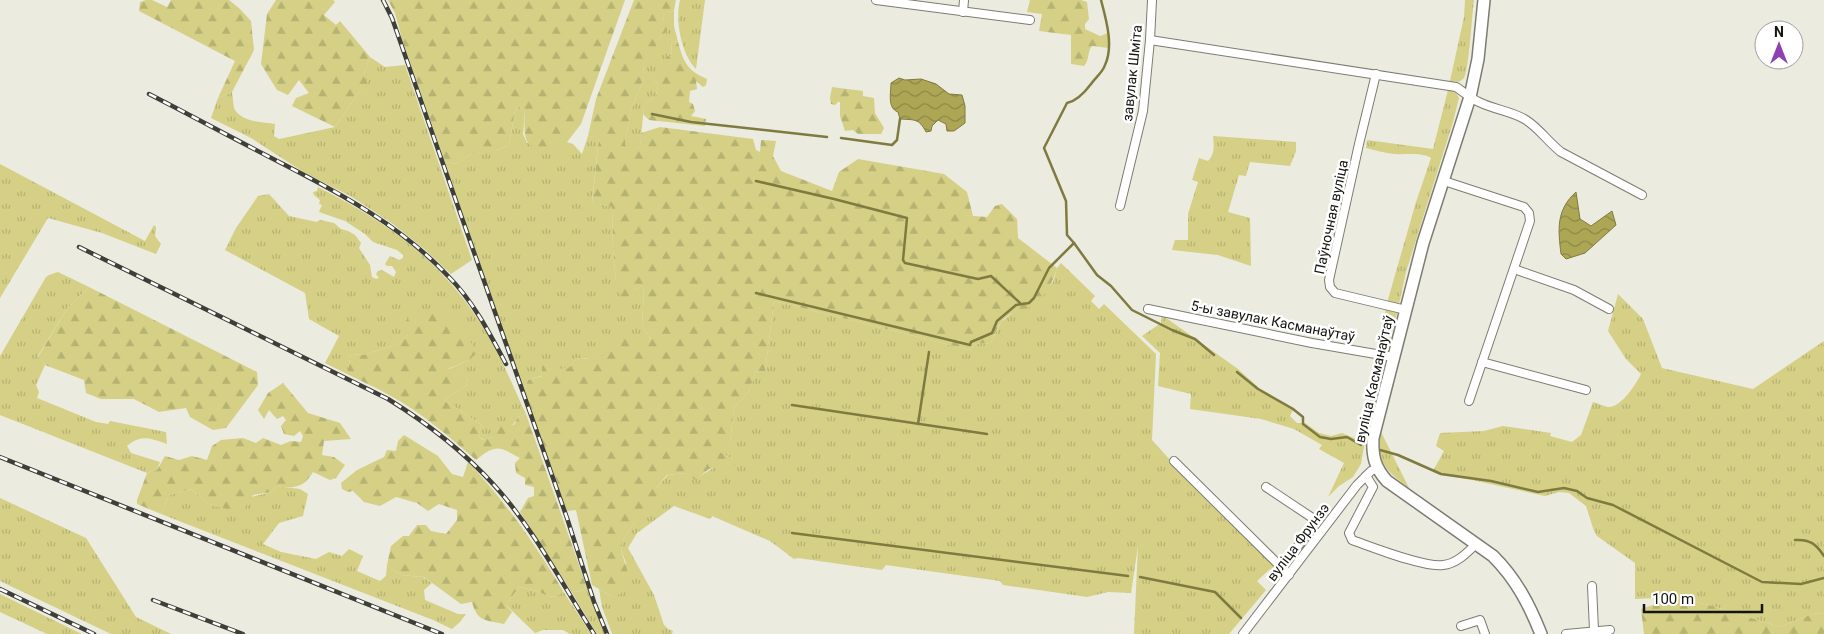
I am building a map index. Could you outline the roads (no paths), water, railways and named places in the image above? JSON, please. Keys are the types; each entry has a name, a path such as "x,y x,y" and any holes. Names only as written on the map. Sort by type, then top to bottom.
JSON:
{"main road":[{"name":"вуліца Касманаўтаў","path":"1377,468 1372,450 1373,438 1423,243 1470,96 1478,59 1484,0"},
{"path":"1377,468 1387,481 1493,556 1507,569 1529,604 1541,634"}],"street":[{"path":"876,0 1030,20"},
{"path":"963,12 964,0"},
{"name":"завулак Шміта","path":"1120,206 1143,111 1152,0"},
{"path":"1150,40 1451,86 1478,102 1506,110 1525,119 1535,126 1560,152 1642,195"},
{"name":"Паўночная вуліца","path":"1376,74 1329,280 1330,287 1335,293 1406,310"},
{"path":"1444,181 1524,207 1529,212 1530,221 1469,401"},
{"path":"1514,269 1574,290 1609,309"},
{"name":"5-ы завулак Касманаўтаў","path":"1148,309 1312,343 1393,357"},
{"path":"1482,362 1586,390"},
{"path":"1174,461 1289,576"},
{"name":"вуліца Фрунзэ","path":"1243,634 1289,576 1356,485 1377,468"},
{"path":"1366,476 1373,487 1349,533 1352,540 1436,566 1450,564 1476,544"},
{"path":"1266,487 1314,520 1315,523 1282,568"},
{"path":"1592,586 1594,630"},
{"path":"1461,626 1480,620 1485,634"},
{"path":"1566,634 1610,630"}],"water":[{"path":"899,78 905,80 921,79 936,84 949,94 962,95 965,106 965,123 954,131 947,131 946,124 938,120 932,126 931,131 926,132 918,122 900,119 890,100 891,83"},
{"path":"1576,192 1580,219 1591,226 1612,211 1616,225 1585,253 1566,259 1561,254 1560,220 1569,199"}],"waterway":[{"path":"1101,0 1107,24 1108,58 1101,73 1083,93 1067,103 1044,148 1066,201 1067,235 1097,275 1111,286 1132,310 1195,339 1214,355"},
{"path":"652,114 691,122 827,137"},
{"path":"841,138 892,145 897,140 900,119"},
{"path":"756,181 907,218 903,260 905,263 978,279 991,276 1020,303"},
{"path":"756,293 970,345 971,342 992,333 997,321 1016,305 1029,303 1034,298 1049,268 1074,243"},
{"path":"918,424 929,352"},
{"path":"1237,372 1258,389 1293,409 1303,417 1303,424 1320,437 1331,439 1347,437 1361,445"},
{"path":"792,405 987,434"},
{"path":"1380,450 1398,455 1441,474 1491,481 1538,492 1564,488 1577,491 1587,498 1613,505 1762,582 1801,584 1824,578"},
{"path":"792,533 1128,576"},
{"path":"1795,540 1805,540 1812,543 1824,556"},
{"path":"1140,577 1215,592 1241,618"}],"railway":[{"path":"383,0 392,18 567,518 594,602 607,634"},
{"path":"149,94 349,200 411,242 448,276 473,306 506,364"},
{"path":"79,247 388,399 431,428 470,461 508,502 535,538 594,634"},
{"path":"0,457 442,634"},
{"path":"0,589 94,634"},
{"path":"153,600 243,634"}]}
